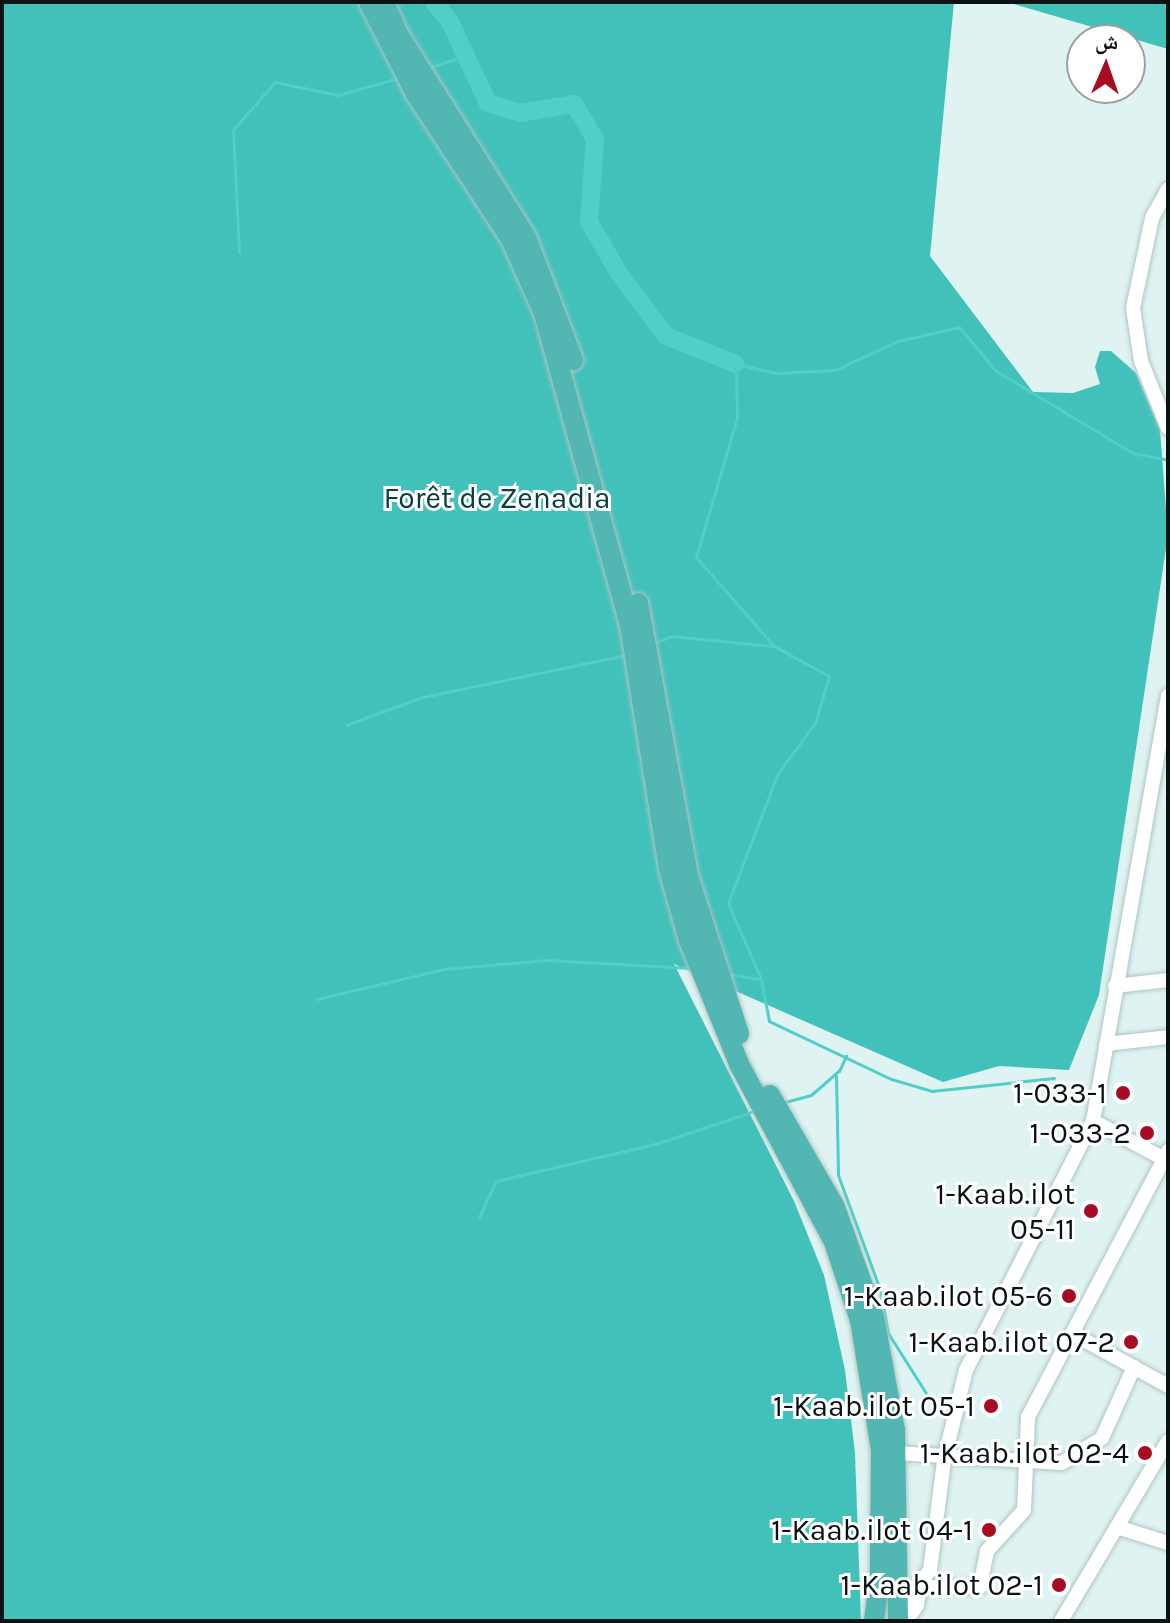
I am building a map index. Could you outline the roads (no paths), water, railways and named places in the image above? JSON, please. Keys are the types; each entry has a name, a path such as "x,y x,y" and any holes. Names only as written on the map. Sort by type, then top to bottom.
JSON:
{"highway":[{"path":"369,2 416,94 511,239 544,313 630,625 669,869 689,940 739,1064 834,1242 860,1320 881,1449 880,1573 894,1618"},
{"path":"384,2 398,34 526,237 560,314 651,651 670,792 701,924 752,1063 819,1176 848,1239 884,1361 895,1453 894,1618"}],"street":[{"path":"1168,189 1152,218 1133,308 1141,361 1168,428"},
{"path":"894,1618 920,1587 936,1544 944,1460 966,1370 1093,1121 1168,696"},
{"path":"1115,986 1168,980"},
{"path":"1106,1044 1168,1037"},
{"path":"920,1587 980,1587 987,1551 1024,1510 1028,1417 1167,1157 1093,1121"},
{"path":"1073,1334 1168,1386"},
{"path":"895,1453 944,1460 1062,1463 1102,1438 1113,1404 1134,1367"},
{"path":"1061,1621 1120,1528 1168,1441"},
{"path":"1120,1528 1168,1543"}],"waterway":[{"path":"434,2 450,22 488,103 520,113 574,104 595,139 589,222 620,275 666,336 736,364"},
{"path":"428,68 465,55"},
{"path":"239,252 233,130 275,82 338,95 398,78"},
{"path":"1054,1078 932,1091 891,1079 769,1021 761,979 728,903 778,773 815,723 829,676 774,646 696,557 737,418 736,364 777,373 835,370 898,341 959,327 996,371 1133,453 1168,460"},
{"path":"654,643 672,636 773,646"},
{"path":"346,725 423,697 625,655"},
{"path":"317,999 444,969 547,960 692,968"},
{"path":"728,974 760,979"},
{"path":"785,1102 811,1095 839,1071 846,1056"},
{"path":"836,1076 838,1175 880,1290 888,1333 926,1393"},
{"path":"479,1217 496,1181 655,1144 754,1111"}],"place":[{"name":"1-033-1","path":"1123,1093"},
{"name":"1-033-2","path":"1147,1133"},
{"name":"1-Kaab.ilot 05-11","path":"1091,1211"},
{"name":"1-Kaab.ilot 05-6","path":"1069,1296"},
{"name":"1-Kaab.ilot 07-2","path":"1131,1342"},
{"name":"1-Kaab.ilot 05-1","path":"991,1406"},
{"name":"1-Kaab.ilot 02-4","path":"1145,1453"},
{"name":"1-Kaab.ilot 04-1","path":"989,1530"},
{"name":"1-Kaab.ilot 02-1","path":"1059,1585"}],"park label":[{"name":"Forêt de Zenadia","path":"497,498"}]}
